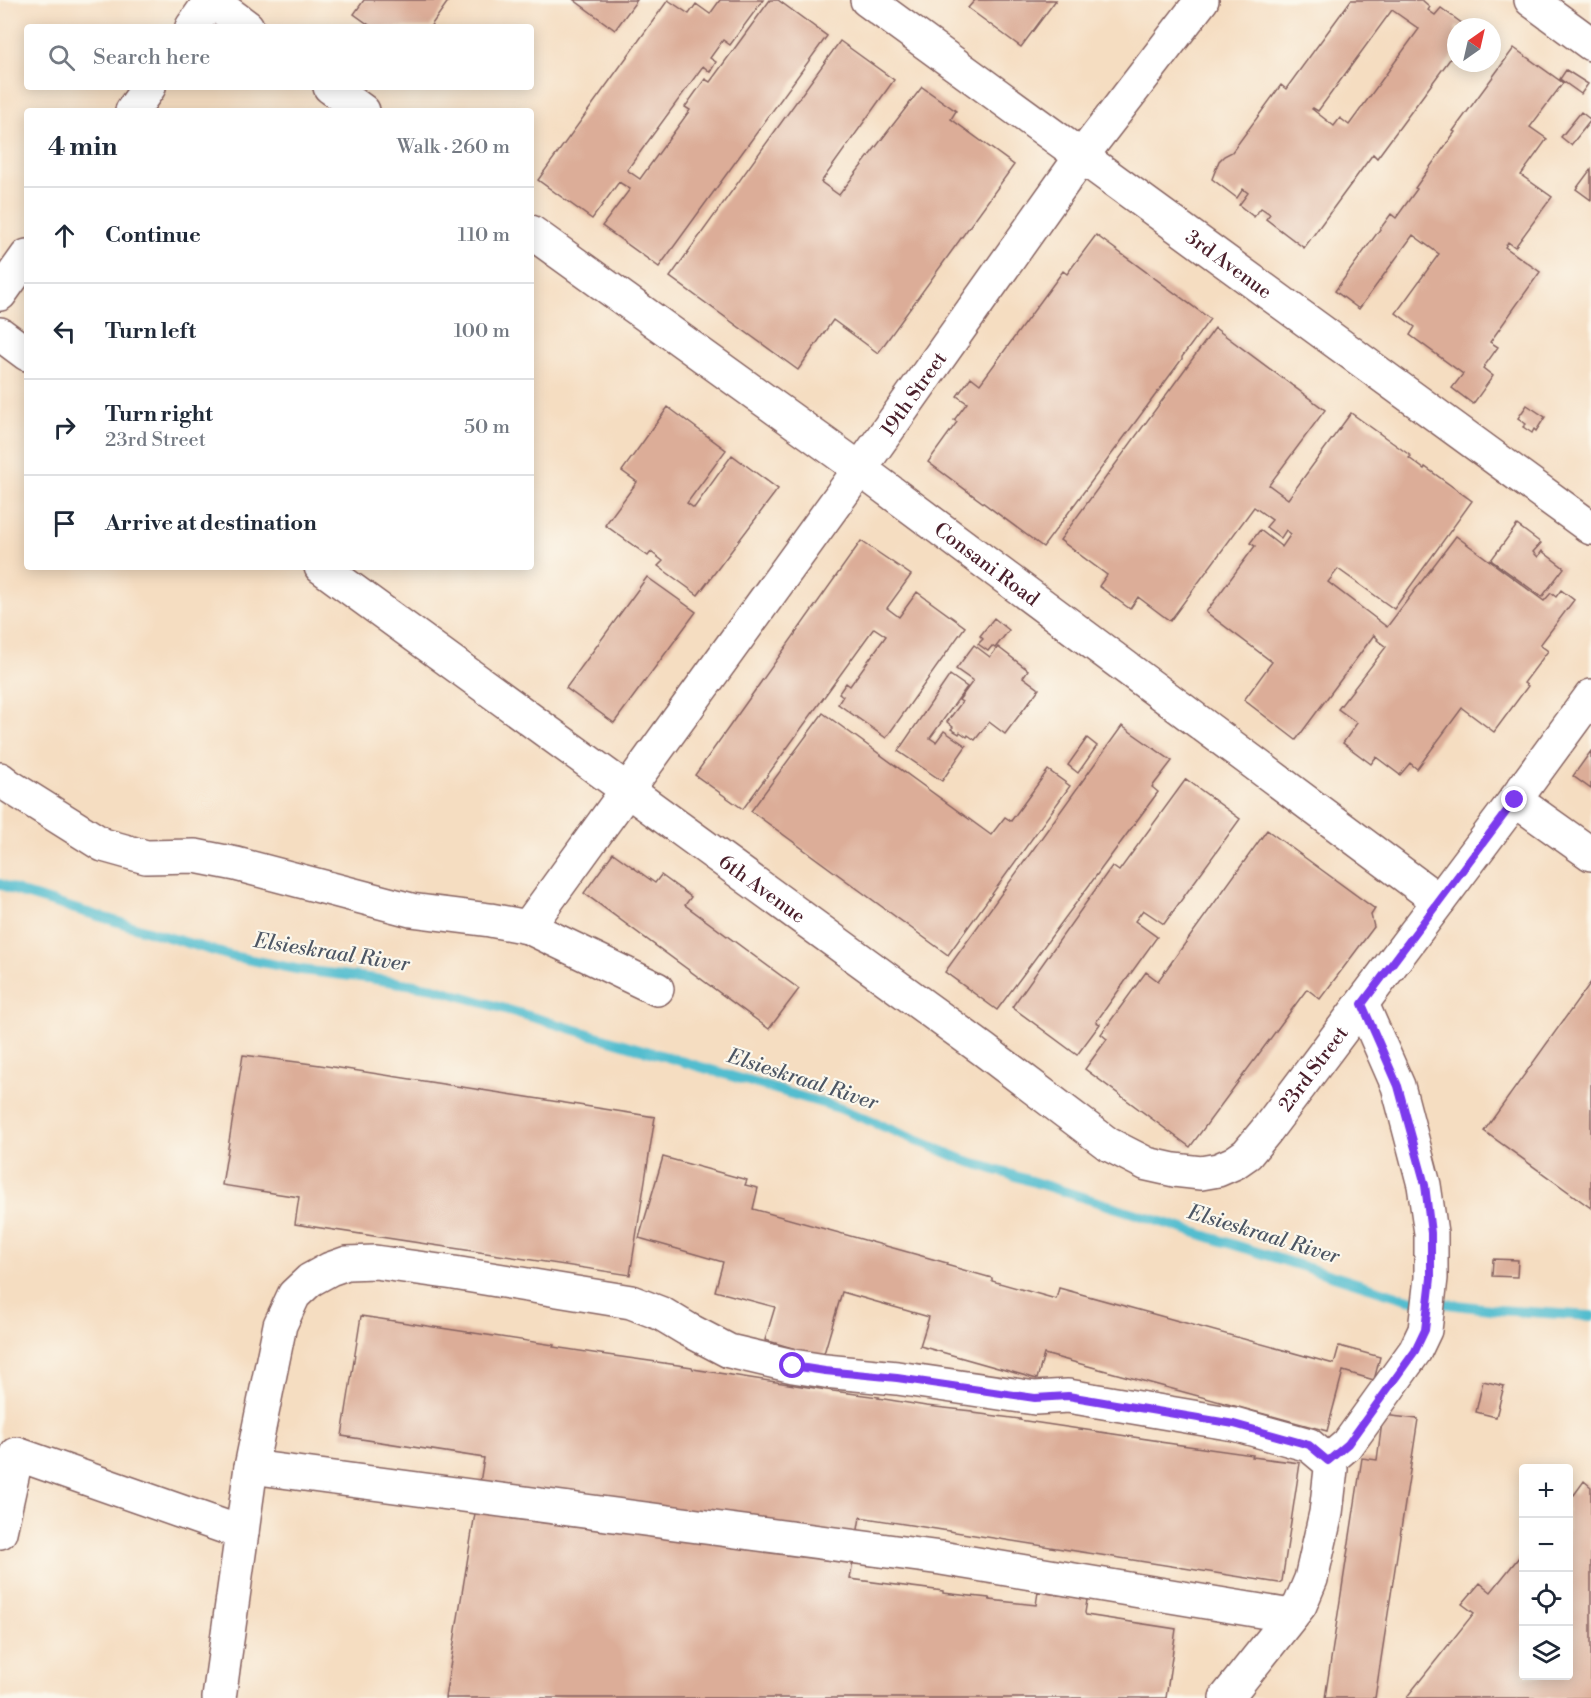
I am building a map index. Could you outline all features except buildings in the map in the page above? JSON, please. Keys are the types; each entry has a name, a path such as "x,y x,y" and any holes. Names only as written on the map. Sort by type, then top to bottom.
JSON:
{"street":[{"path":"194,24 211,0 243,24"},
{"name":"3rd Avenue","path":"867,0 1591,528"},
{"name":"19th Street","path":"528,927 860,469 1081,157 1202,0"},
{"path":"1531,0 1591,44"},
{"path":"134,108 147,90"},
{"path":"334,90 359,108"},
{"name":"Consani Road","path":"534,234 860,469 1439,901"},
{"path":"0,294 24,260"},
{"path":"0,334 24,352"},
{"name":"6th Avenue","path":"325,570 984,1050 1108,1144 1147,1164 1201,1173 1218,1170"},
{"name":"23rd Street","path":"1218,1170 1247,1154 1266,1131 1591,696"},
{"path":"0,779 103,845 146,857 195,856 236,864 411,910 528,927 657,988"},
{"path":"1515,800 1591,854"},
{"path":"1328,1461 1348,1444 1415,1351 1425,1330 1431,1278 1431,1233 1425,1185 1398,1086 1362,1004"},
{"path":"219,1698 251,1467 280,1325 294,1295 310,1280 347,1263 375,1262 631,1302 662,1314 729,1351 793,1366 1035,1398 1068,1396 1234,1424 1309,1445 1328,1461 1331,1469 1326,1513 1311,1579 1300,1605 1226,1698"},
{"path":"0,1533 17,1454 242,1533"},
{"path":"251,1467 941,1558 1291,1616"}],"waterway":[{"name":"Elsieskraal River","path":"0,884 25,894 231,956 301,970 434,988 839,1108 964,1160 1407,1299 1498,1310 1591,1316"}],"route":[{"path":"793,1366 1035,1398 1068,1396 1234,1424 1309,1445 1328,1461 1348,1444 1415,1351 1425,1330 1431,1278 1431,1233 1425,1185 1398,1086 1362,1004 1515,800"}]}
